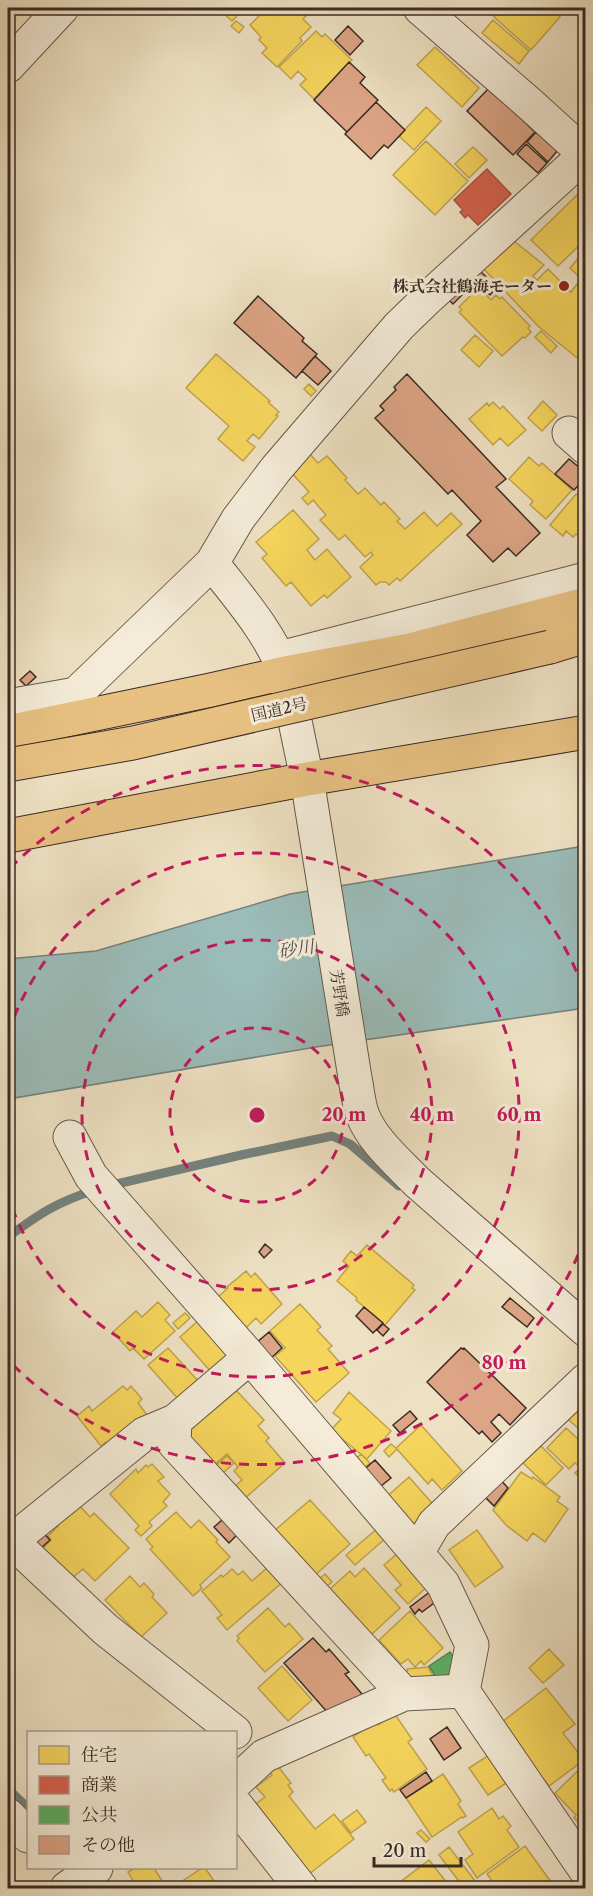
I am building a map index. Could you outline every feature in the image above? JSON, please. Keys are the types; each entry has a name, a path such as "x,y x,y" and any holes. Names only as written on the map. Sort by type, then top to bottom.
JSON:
{"highway":[{"path":"8,732 211,690 282,665 410,650 585,612"},
{"name":"国道2号","path":"8,765 133,743 550,647 585,612"},
{"path":"8,836 307,779 585,732"}],"street":[{"path":"8,66 62,8"},
{"path":"8,706 76,694 212,563 238,519 276,469 399,326 585,155 420,8"},
{"name":"芳野橋","path":"212,563 259,623 282,665 307,779 353,1070 362,1113 370,1131 416,1181 585,1330"},
{"path":"70,1137 100,1186 250,1357 443,1584 472,1645 463,1691 585,1872 568,1888"},
{"path":"232,1731 105,1629 21,1550 19,1534 144,1434 175,1421 250,1357"},
{"path":"417,1553 434,1524 585,1380"},
{"path":"175,1421 174,1443 404,1694"},
{"path":"237,1781 264,1756 404,1694 463,1691"},
{"path":"237,1735 264,1756"},
{"path":"237,1806 301,1888"},
{"path":"8,1815 27,1835"}],"water":[{"name":"砂川","path":"585,846 585,1008 316,1047 8,1099 8,959 96,951 290,894"}],"building: 住宅":[{"path":"218,8 245,8 232,21"},
{"path":"267,8 306,8 310,12 303,19 311,27 300,38 302,41 277,67 262,53 267,48 250,25"},
{"path":"497,8 557,8 562,11 560,17 531,50 494,17 500,11"},
{"path":"493,20 529,51 519,64 482,33"},
{"path":"236,21 244,27 239,33 231,26"},
{"path":"316,31 322,37 325,34 352,60 314,99 300,85 306,79 298,71 291,79 279,67"},
{"path":"435,47 479,88 462,107 417,65"},
{"path":"426,107 441,121 414,150 399,136"},
{"path":"426,141 468,181 435,215 393,175"},
{"path":"473,147 487,160 469,178 455,164"},
{"path":"577,195 586,203 586,239 558,266 531,240"},
{"path":"509,237 544,265 533,276 537,280 548,269 571,292 581,279 570,268 586,249 586,365 539,327 480,265"},
{"path":"479,287 491,300 496,295 500,299 502,297 530,326 528,328 531,332 502,356 459,312 462,310 459,307"},
{"path":"541,331 557,346 551,353 535,337"},
{"path":"475,335 493,351 479,367 461,350"},
{"path":"216,354 270,401 268,402 279,412 259,439 253,434 247,441 255,447 243,461 218,439 229,426 186,388"},
{"path":"309,384 316,391 311,396 304,389"},
{"path":"543,401 557,415 542,431 528,418"},
{"path":"493,402 500,409 503,406 526,430 508,446 500,438 493,445 469,419 487,403 489,406"},
{"path":"308,452 318,463 327,456 358,494 365,488 381,505 384,502 400,519 397,521 405,529 424,512 437,526 451,513 462,524 400,581 397,578 389,585 386,582 380,582 376,585 360,567 373,555 371,552 365,557 345,535 339,540 320,520 326,515 313,500 308,505 302,498 309,492 289,470"},
{"path":"529,457 539,466 542,463 572,490 546,519 530,505 533,501 509,479"},
{"path":"576,494 586,502 586,541 576,534 573,537 566,531 563,536 550,525"},
{"path":"293,510 319,539 307,550 315,560 327,549 351,577 327,598 324,595 311,606 291,582 286,586 262,558 267,554 256,542"},
{"path":"367,1245 414,1285 412,1288 415,1290 385,1325 337,1281 349,1266 343,1261 351,1251 357,1256"},
{"path":"246,1271 251,1277 255,1273 282,1304 261,1324 256,1318 246,1328 218,1297"},
{"path":"158,1302 170,1315 165,1320 175,1331 144,1359 133,1348 130,1351 113,1332 136,1311 142,1317"},
{"path":"300,1304 321,1327 317,1330 332,1346 328,1349 349,1373 316,1402 275,1356 285,1348 270,1331"},
{"path":"185,1313 190,1318 178,1329 173,1323"},
{"path":"200,1319 232,1355 212,1373 180,1337"},
{"path":"168,1348 200,1383 180,1401 148,1365"},
{"path":"123,1386 127,1390 131,1386 142,1399 138,1403 148,1416 110,1446 106,1442 101,1446 77,1416 89,1406 92,1411"},
{"path":"233,1387 264,1420 258,1426 269,1438 266,1441 285,1463 243,1500 233,1488 242,1480 234,1471 238,1467 227,1454 213,1466 185,1435 199,1422 197,1419"},
{"path":"349,1392 391,1431 367,1459 331,1430 341,1419 333,1413"},
{"path":"586,1401 586,1431 583,1433 568,1419"},
{"path":"421,1425 462,1471 442,1490 432,1479 428,1484 396,1448"},
{"path":"566,1428 586,1446 586,1459 579,1466 575,1463 569,1469 547,1448"},
{"path":"391,1444 397,1449 389,1457 384,1451"},
{"path":"540,1445 563,1468 546,1485 522,1462"},
{"path":"361,1454 370,1463 359,1473 350,1464"},
{"path":"227,1456 234,1463 222,1474 215,1466"},
{"path":"586,1462 586,1483 575,1473"},
{"path":"152,1464 164,1477 158,1481 170,1494 163,1502 167,1506 149,1522 152,1526 141,1536 135,1530 139,1526 110,1494 136,1469 138,1473 146,1465 148,1467"},
{"path":"521,1472 532,1479 533,1477 560,1497 557,1501 568,1509 545,1542 533,1533 527,1541 507,1526 493,1510"},
{"path":"409,1477 438,1510 413,1532 384,1499"},
{"path":"310,1500 350,1544 314,1576 274,1531"},
{"path":"77,1503 90,1517 94,1513 129,1548 95,1581 83,1569 70,1580 41,1550 51,1540 48,1536 58,1526 56,1524"},
{"path":"176,1512 191,1528 199,1520 230,1557 200,1585 202,1588 193,1596 150,1549 153,1547 146,1539"},
{"path":"378,1528 386,1538 355,1565 346,1555"},
{"path":"477,1530 503,1567 475,1587 449,1550"},
{"path":"399,1552 428,1586 408,1604 395,1590 401,1585 384,1565"},
{"path":"267,1568 284,1581 227,1630 217,1618 222,1615 202,1591 232,1569 238,1575 243,1571 252,1581"},
{"path":"364,1568 400,1608 371,1635 330,1589 350,1571 355,1577"},
{"path":"325,1574 332,1582 325,1588 318,1580"},
{"path":"130,1576 140,1587 144,1583 154,1594 152,1597 167,1613 141,1637 105,1600"},
{"path":"268,1608 285,1627 289,1623 303,1639 265,1672 237,1641 239,1638 237,1636"},
{"path":"410,1611 443,1648 424,1665 421,1661 415,1667 408,1659 401,1664 379,1640"},
{"path":"549,1649 564,1665 543,1683 529,1668"},
{"path":"282,1666 312,1700 288,1721 258,1688"},
{"path":"428,1667 436,1682 408,1684 407,1669"},
{"path":"546,1688 575,1724 563,1733 584,1760 549,1786 505,1733 502,1722"},
{"path":"394,1713 412,1739 408,1742 427,1769 394,1792 392,1789 390,1791 382,1780 386,1778 369,1754 366,1756 353,1737 375,1722 378,1725"},
{"path":"489,1755 508,1782 488,1795 469,1768"},
{"path":"586,1763 586,1829 574,1818 576,1815 555,1793"},
{"path":"277,1765 291,1783 288,1785 293,1792 289,1796 315,1829 334,1814 354,1839 304,1878 256,1804 265,1797 256,1787 272,1775 269,1771"},
{"path":"443,1774 461,1801 458,1804 466,1816 432,1837 406,1798"},
{"path":"492,1808 499,1819 503,1816 511,1826 507,1830 519,1847 477,1878 465,1860 473,1854 458,1832"},
{"path":"357,1810 366,1822 351,1833 342,1821"},
{"path":"421,1830 430,1839 426,1842 417,1833"},
{"path":"525,1846 554,1886 550,1888 497,1888 487,1874"},
{"path":"449,1847 476,1882 467,1888 464,1888 439,1855"},
{"path":"429,1860 451,1888 403,1888 399,1883"},
{"path":"133,1869 155,1869 166,1887 137,1888 128,1872"},
{"path":"200,1869 206,1869 219,1888 172,1888"}],"building: 商業":[{"path":"487,169 511,194 478,225 468,215 465,218 460,212 463,210 454,200"}],"building: 公共":[{"path":"450,1652 462,1672 438,1681 429,1666"}],"building: その他":[{"path":"348,26 363,41 350,55 335,40"},
{"path":"349,62 365,77 360,83 378,100 347,132 314,100"},
{"path":"489,88 535,132 513,155 467,111"},
{"path":"376,102 405,130 388,148 384,145 371,159 345,134"},
{"path":"536,132 557,151 548,162 527,142"},
{"path":"526,144 547,163 538,173 517,154"},
{"path":"479,270 497,287 490,295 472,277"},
{"path":"463,281 469,288 453,304 446,297"},
{"path":"258,296 304,338 302,341 317,354 296,378 234,323"},
{"path":"315,356 331,371 318,385 302,371"},
{"path":"407,374 506,479 496,487 540,533 516,556 508,548 493,562 467,535 481,521 452,490 448,494 375,418 384,410 380,406 396,390 394,387"},
{"path":"569,459 586,473 586,477 574,490 555,474"},
{"path":"30,671 36,677 26,686 20,680"},
{"path":"265,1244 272,1250 264,1258 259,1252"},
{"path":"510,1298 534,1318 527,1327 502,1307"},
{"path":"364,1307 383,1323 373,1333 356,1316"},
{"path":"383,1324 389,1329 383,1336 377,1330"},
{"path":"269,1332 282,1348 269,1360 255,1344"},
{"path":"461,1348 464,1348 526,1408 510,1425 499,1414 491,1422 501,1433 492,1442 482,1431 479,1434 427,1382"},
{"path":"410,1411 417,1419 400,1433 393,1425"},
{"path":"375,1460 391,1478 376,1490 360,1473"},
{"path":"497,1476 508,1488 494,1506 481,1493"},
{"path":"229,1514 243,1529 229,1543 214,1527"},
{"path":"41,1530 50,1540 39,1550 33,1537"},
{"path":"431,1591 438,1600 422,1612 419,1609 415,1614 410,1607"},
{"path":"313,1638 326,1652 329,1649 349,1672 345,1674 367,1700 328,1713 284,1663"},
{"path":"447,1727 461,1748 444,1760 430,1739"},
{"path":"426,1772 432,1781 406,1798 400,1790"}],"waterway":[{"path":"108,1186 332,1136 350,1144 399,1186"},
{"path":"8,1237 49,1209 95,1190"},
{"path":"8,1789 27,1807"}],"place":[{"name":"株式会社鶴海モーター","path":"564,286"}]}
